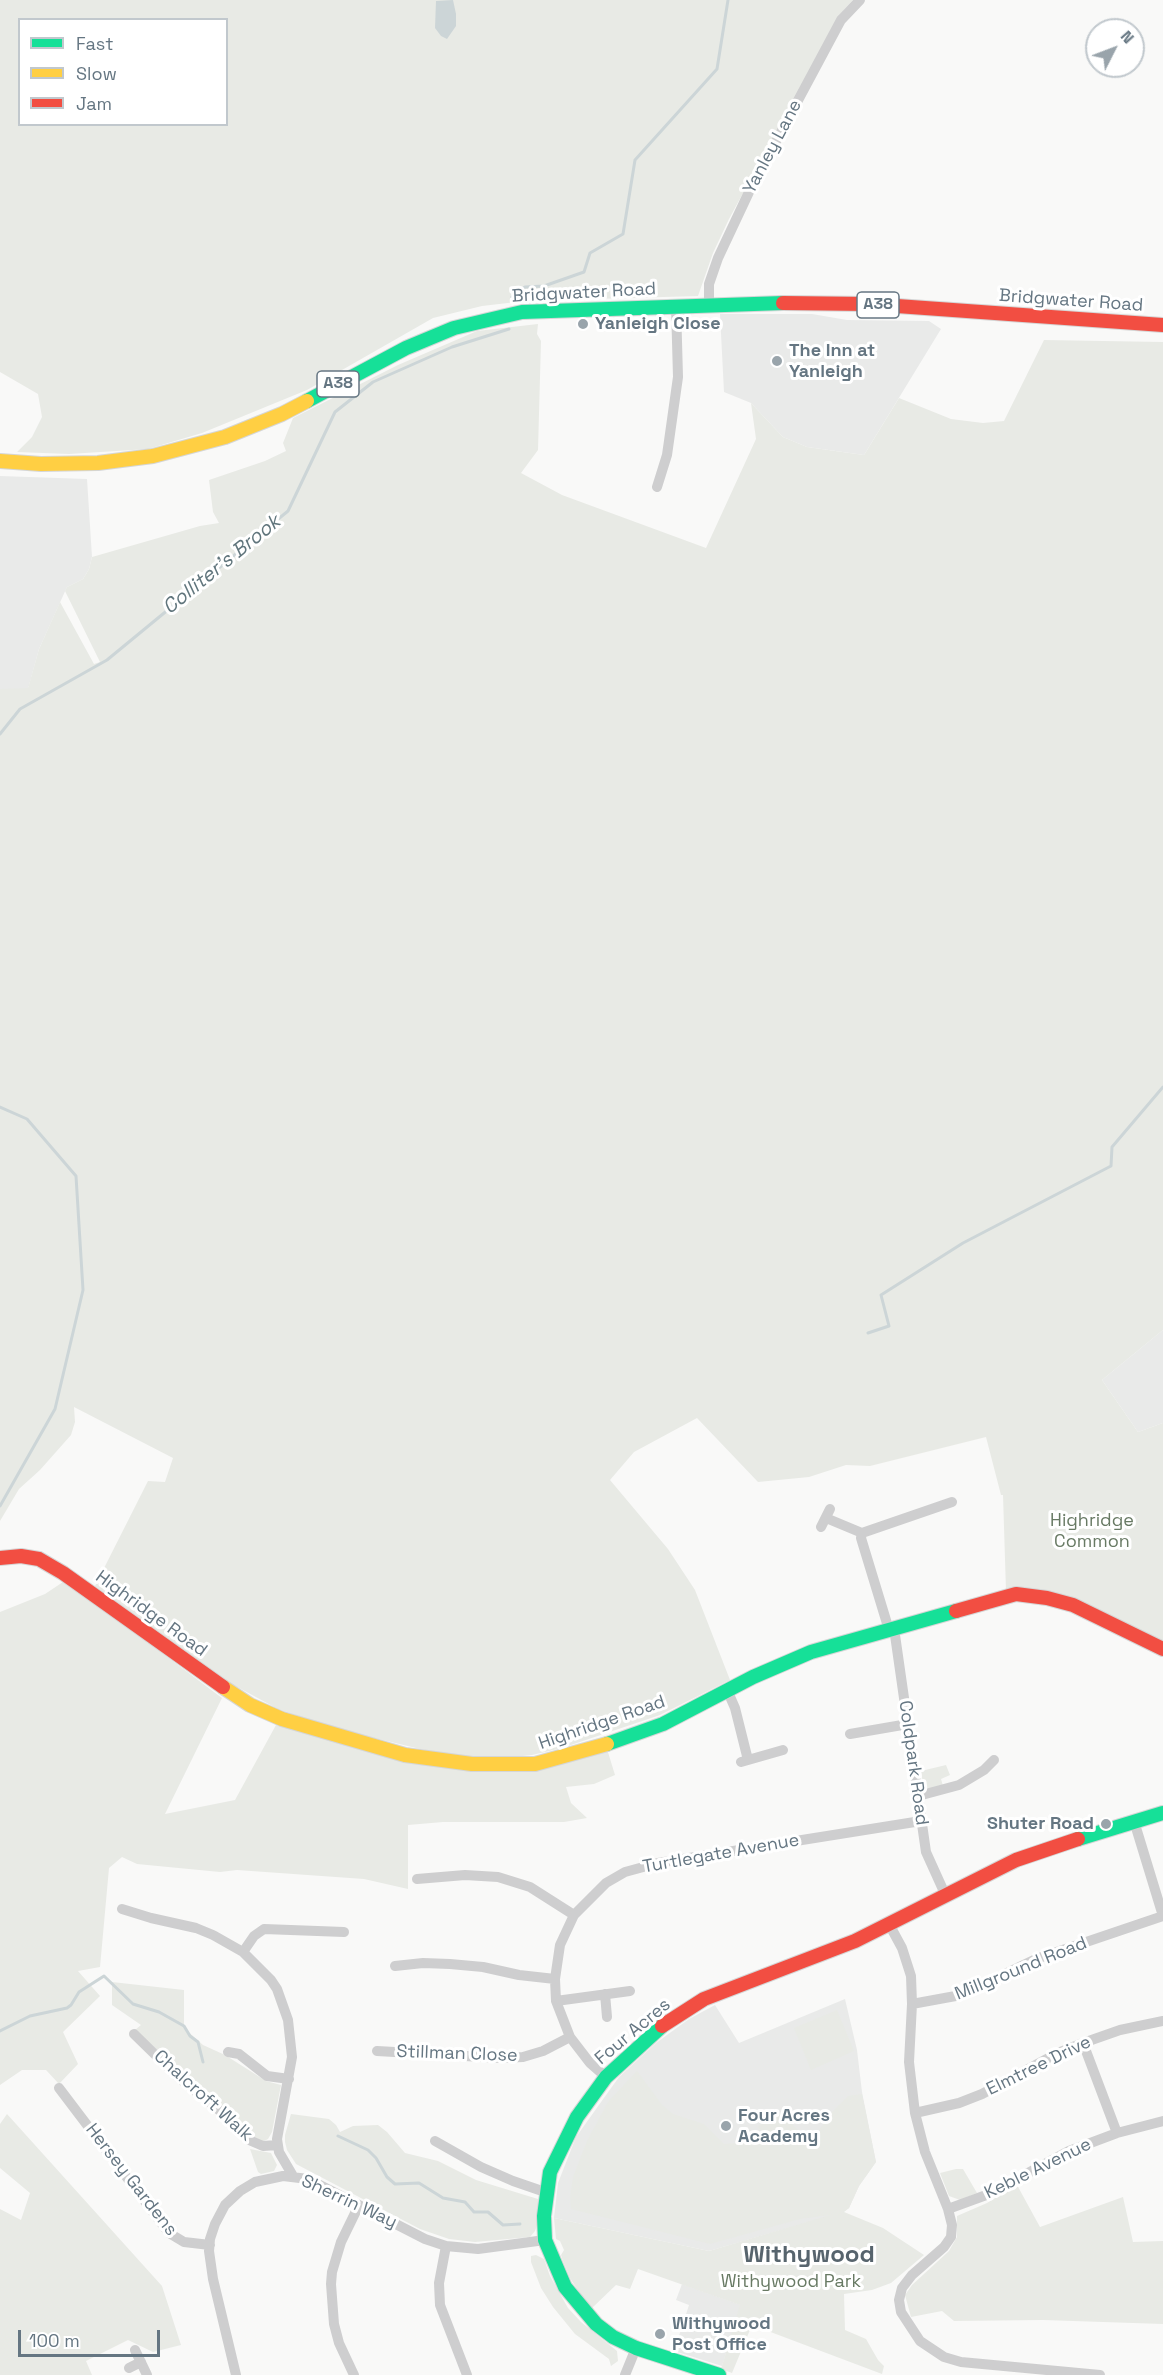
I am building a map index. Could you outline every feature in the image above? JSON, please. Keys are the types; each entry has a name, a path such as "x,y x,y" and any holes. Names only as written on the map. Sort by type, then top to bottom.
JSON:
{"main road":[{"name":"Bridgwater Road","path":"0,460 41,464 98,463 153,456 225,437 282,414 406,348 454,328 522,312 798,302 869,304 1163,325"},
{"name":"Highridge Road","path":"0,1558 21,1556 39,1559 111,1606 164,1647 250,1705 282,1719 405,1755 472,1764 535,1764 598,1747 663,1724 753,1677 811,1652 1003,1596 1031,1594 1060,1601 1084,1610 1163,1649"},
{"name":"Four Acres","path":"719,2375 636,2348 613,2337 596,2324 580,2308 565,2287 545,2240 543,2222 545,2192 550,2172 577,2116 606,2077 654,2032 696,2004 855,1941 1016,1860 1163,1813"}],"street":[{"name":"Yanley Lane","path":"709,305 709,284 718,258 749,192 841,20 860,0"},
{"path":"657,487 667,455 678,377 676,306"},
{"path":"826,1518 862,1533 952,1502"},
{"name":"Coldpark Road","path":"862,1533 861,1538 892,1629 926,1852 945,1894"},
{"path":"728,1692 735,1708 744,1761 783,1750"},
{"path":"850,1734 908,1724"},
{"path":"918,1796 958,1785 984,1770 994,1760"},
{"name":"Turtlegate Avenue","path":"606,2077 590,2063 570,2037 556,2001 555,1979 560,1945 574,1915 606,1883 638,1867 921,1821"},
{"path":"1134,1821 1163,1916"},
{"path":"417,1879 465,1875 498,1877 530,1887 574,1915"},
{"path":"122,1909 196,1928 243,1952 271,1980 288,2020 292,2057 276,2139 293,2176"},
{"name":"Millground Road","path":"912,2004 961,1995 1036,1959 1163,1916"},
{"path":"889,1924 908,1962 912,2004 909,2062 915,2113 925,2152 952,2225 951,2237 944,2247 905,2282 899,2300 901,2312 920,2341 944,2357 961,2362 1046,2373 1100,2375"},
{"path":"243,1952 254,1936 264,1929 344,1932"},
{"path":"423,1951 423,1963"},
{"path":"395,1966 423,1963 483,1967 519,1976 555,1979"},
{"path":"556,2001 630,1991"},
{"path":"605,1994 607,2017"},
{"name":"Elmtree Drive","path":"915,2113 959,2103 982,2094 1083,2043 1120,2030 1163,2021"},
{"name":"Chalcroft Walk","path":"134,2034 178,2077 234,2122 249,2140 264,2146 277,2145"},
{"name":"Stillman Close","path":"377,2051 500,2058 523,2057 543,2051 570,2037"},
{"path":"1083,2043 1117,2133"},
{"path":"228,2052 240,2054 267,2076 289,2079"},
{"name":"Hersey Gardens","path":"54,2101 62,2091 169,2233 184,2242 210,2245"},
{"name":"Keble Avenue","path":"948,2209 988,2194 1069,2151 1117,2133 1163,2121"},
{"path":"435,2141 502,2176 545,2192"},
{"name":"Sherrin Way","path":"236,2375 213,2279 210,2245 212,2232 219,2215 240,2191 264,2179 293,2176 308,2179 425,2239 446,2246 478,2249 545,2240"},
{"path":"354,2375 339,2343 331,2301 332,2272 338,2251 359,2205"},
{"path":"446,2246 439,2283 440,2305 467,2375"},
{"path":"625,2375 636,2348"},
{"path":"135,2350 147,2375"},
{"path":"129,2368 141,2362"}],"shaded area":[{"path":"453,0 456,26 447,39 441,36 435,28 436,1"},
{"path":"720,314 812,314 847,320 929,321 941,329 864,455 807,447 783,437 751,403 724,392"},
{"path":"0,476 87,479 92,557 89,569 83,579 67,587 39,649 28,689 0,689"},
{"path":"1163,1330 1163,1423 1138,1432 1102,1380"},
{"name":"Four Acres Academy","path":"845,1999 857,2050 862,2092 876,2162 859,2186 849,2208 843,2212 709,2251 554,2218 558,2183 576,2137 619,2077 656,2043 689,2019 715,2005 739,2043"},
{"path":"682,2284 741,2305 722,2366 674,2351 689,2305 676,2300"}],"green space":[{"path":"0,0 853,0 840,14 729,219 713,253 698,296 525,301 482,306 433,318 307,390 202,433 148,449 69,454 17,452 32,437 42,417 38,394 0,372"},
{"name":"Highridge Common","path":"538,324 537,334 541,341 538,450 521,473 562,495 706,548 756,439 751,403 783,437 807,447 864,455 899,398 951,419 983,423 1004,421 1044,340 1163,342 1163,1330 1102,1380 1138,1432 1163,1423 1163,1644 1088,1606 1006,1591 1003,1495 1001,1495 986,1437 870,1466 846,1465 809,1477 758,1482 697,1418 634,1452 610,1480 668,1549 695,1590 730,1680 660,1715 562,1748 532,1755 504,1758 448,1755 341,1730 278,1709 230,1683 95,1586 148,1481 165,1482 173,1458 74,1407 75,1422 71,1435 40,1470 19,1489 0,1521 0,689 28,688 39,649 60,602 94,664 100,662 65,591 67,587 83,579 92,557 200,526 219,523 213,512 209,480 265,461 286,451 283,443 293,418 398,365 477,331"},
{"path":"63,1582 78,1590 222,1698 165,1814 235,1800 276,1725 394,1758 439,1767 475,1770 533,1770 555,1766 607,1749 615,1775 594,1784 566,1787 571,1803 587,1818 564,1822 443,1822 408,1825 408,1889 364,1879 237,1870 220,1872 137,1864 122,1857 109,1868 100,1967 78,1971 100,1996 63,2032 78,2064 59,2084 46,2070 22,2070 0,2085 0,1612 45,1594"},
{"path":"946,1765 950,1775 941,1779 943,1786 924,1790 921,1771"},
{"path":"112,1982 184,1990 184,2028 203,2045 225,2055 266,2081 281,2085 272,2132 268,2139 262,2142 248,2133 248,2129 242,2123 238,2123 135,2030 141,2025 112,2005"},
{"path":"837,2010 854,2051 811,2070 794,2028"},
{"path":"637,2071 662,2105 673,2114 704,2124 724,2144 750,2142 759,2137 764,2133 758,2127 776,2110 811,2142 831,2113 848,2096 862,2094 876,2162 859,2186 849,2208 844,2212 883,2228 924,2255 891,2283 872,2290 844,2294 845,2330 866,2339 884,2366 882,2374 752,2325 732,2373 721,2369 740,2305 638,2269 630,2289 616,2285 592,2308 581,2295 563,2261 561,2255 564,2250 560,2241 556,2239 554,2218 709,2251 830,2215 800,2219 710,2244 571,2209 573,2177 587,2141 608,2102"},
{"path":"7,2114 162,2286 181,2345 153,2352 128,2340 86,2361 92,2375 0,2375 0,2209 21,2220 30,2193 0,2168 0,2124"},
{"path":"291,2114 329,2119 340,2132 353,2126 378,2125 405,2153 438,2161 476,2180 538,2199 538,2222 535,2231 530,2237 475,2242 449,2239 420,2229 296,2164 285,2142"},
{"path":"250,2149 271,2153 277,2165 274,2171 261,2174 258,2172"},
{"path":"963,2169 977,2193 960,2200 949,2196 940,2173"},
{"name":"Withywood Park","path":"1017,2185 1040,2227 1123,2197 1133,2242 1163,2241 1163,2324 1043,2320 954,2321 942,2311 911,2317 905,2295 912,2285 949,2251 957,2237 957,2216 987,2203"},
{"path":"536,2255 544,2259 550,2276 568,2308 581,2322 617,2351 618,2361 611,2366 609,2359 575,2334 553,2307 541,2288 531,2262 531,2256"}],"waterway":[{"name":"Colliter's Brook","path":"512,297 525,287 544,286 584,272 590,253 623,234 635,160 717,69 728,0"},
{"name":"Colliter's Brook","path":"0,734 20,709 107,660 288,511 335,412 373,382 452,347 509,329"},
{"path":"868,1333 889,1326 881,1295 963,1243 1111,1166 1112,1147 1163,1087"},
{"name":"Colliter's Brook","path":"0,1107 27,1119 76,1176 83,1290 55,1409 0,1506"},
{"path":"0,2031 30,2016 67,2008 79,1992 104,1976 133,2004 159,2012 184,2026 190,2036 198,2042 203,2062"},
{"path":"338,2136 368,2150 376,2158 387,2177 395,2184 419,2183 443,2198 465,2202 474,2212 488,2212 503,2225 520,2224"}],"traffic: fast":[{"path":"307,401 406,348 454,328 522,312 783,303"},
{"path":"607,1744 663,1724 753,1677 811,1652 956,1611"},
{"path":"1078,1839 1163,1813"},
{"path":"662,2026 606,2077 577,2117 550,2172 544,2216 545,2240 565,2287 596,2324 613,2337 636,2348 719,2375"}],"traffic: slow":[{"path":"0,461 41,464 98,463 153,456 225,437 282,414 307,401"},
{"path":"223,1687 250,1705 282,1719 405,1755 472,1764 535,1764 607,1744"}],"traffic: jam":[{"path":"783,303 869,304 1163,325"},
{"path":"0,1558 21,1556 39,1559 63,1573 223,1687"},
{"path":"956,1611 1016,1594 1047,1598 1073,1605 1163,1649"},
{"path":"662,2026 704,1999 855,1941 1016,1860 1078,1839"}],"place":[{"name":"Yanleigh Close","path":"583,324"},
{"name":"The Inn at Yanleigh","path":"777,361"},
{"name":"Shuter Road","path":"1106,1824"},
{"name":"Four Acres Academy","path":"726,2126"},
{"name":"Withywood Post Office","path":"660,2334"}],"district":[{"name":"Withywood","path":"809,2255"}]}
